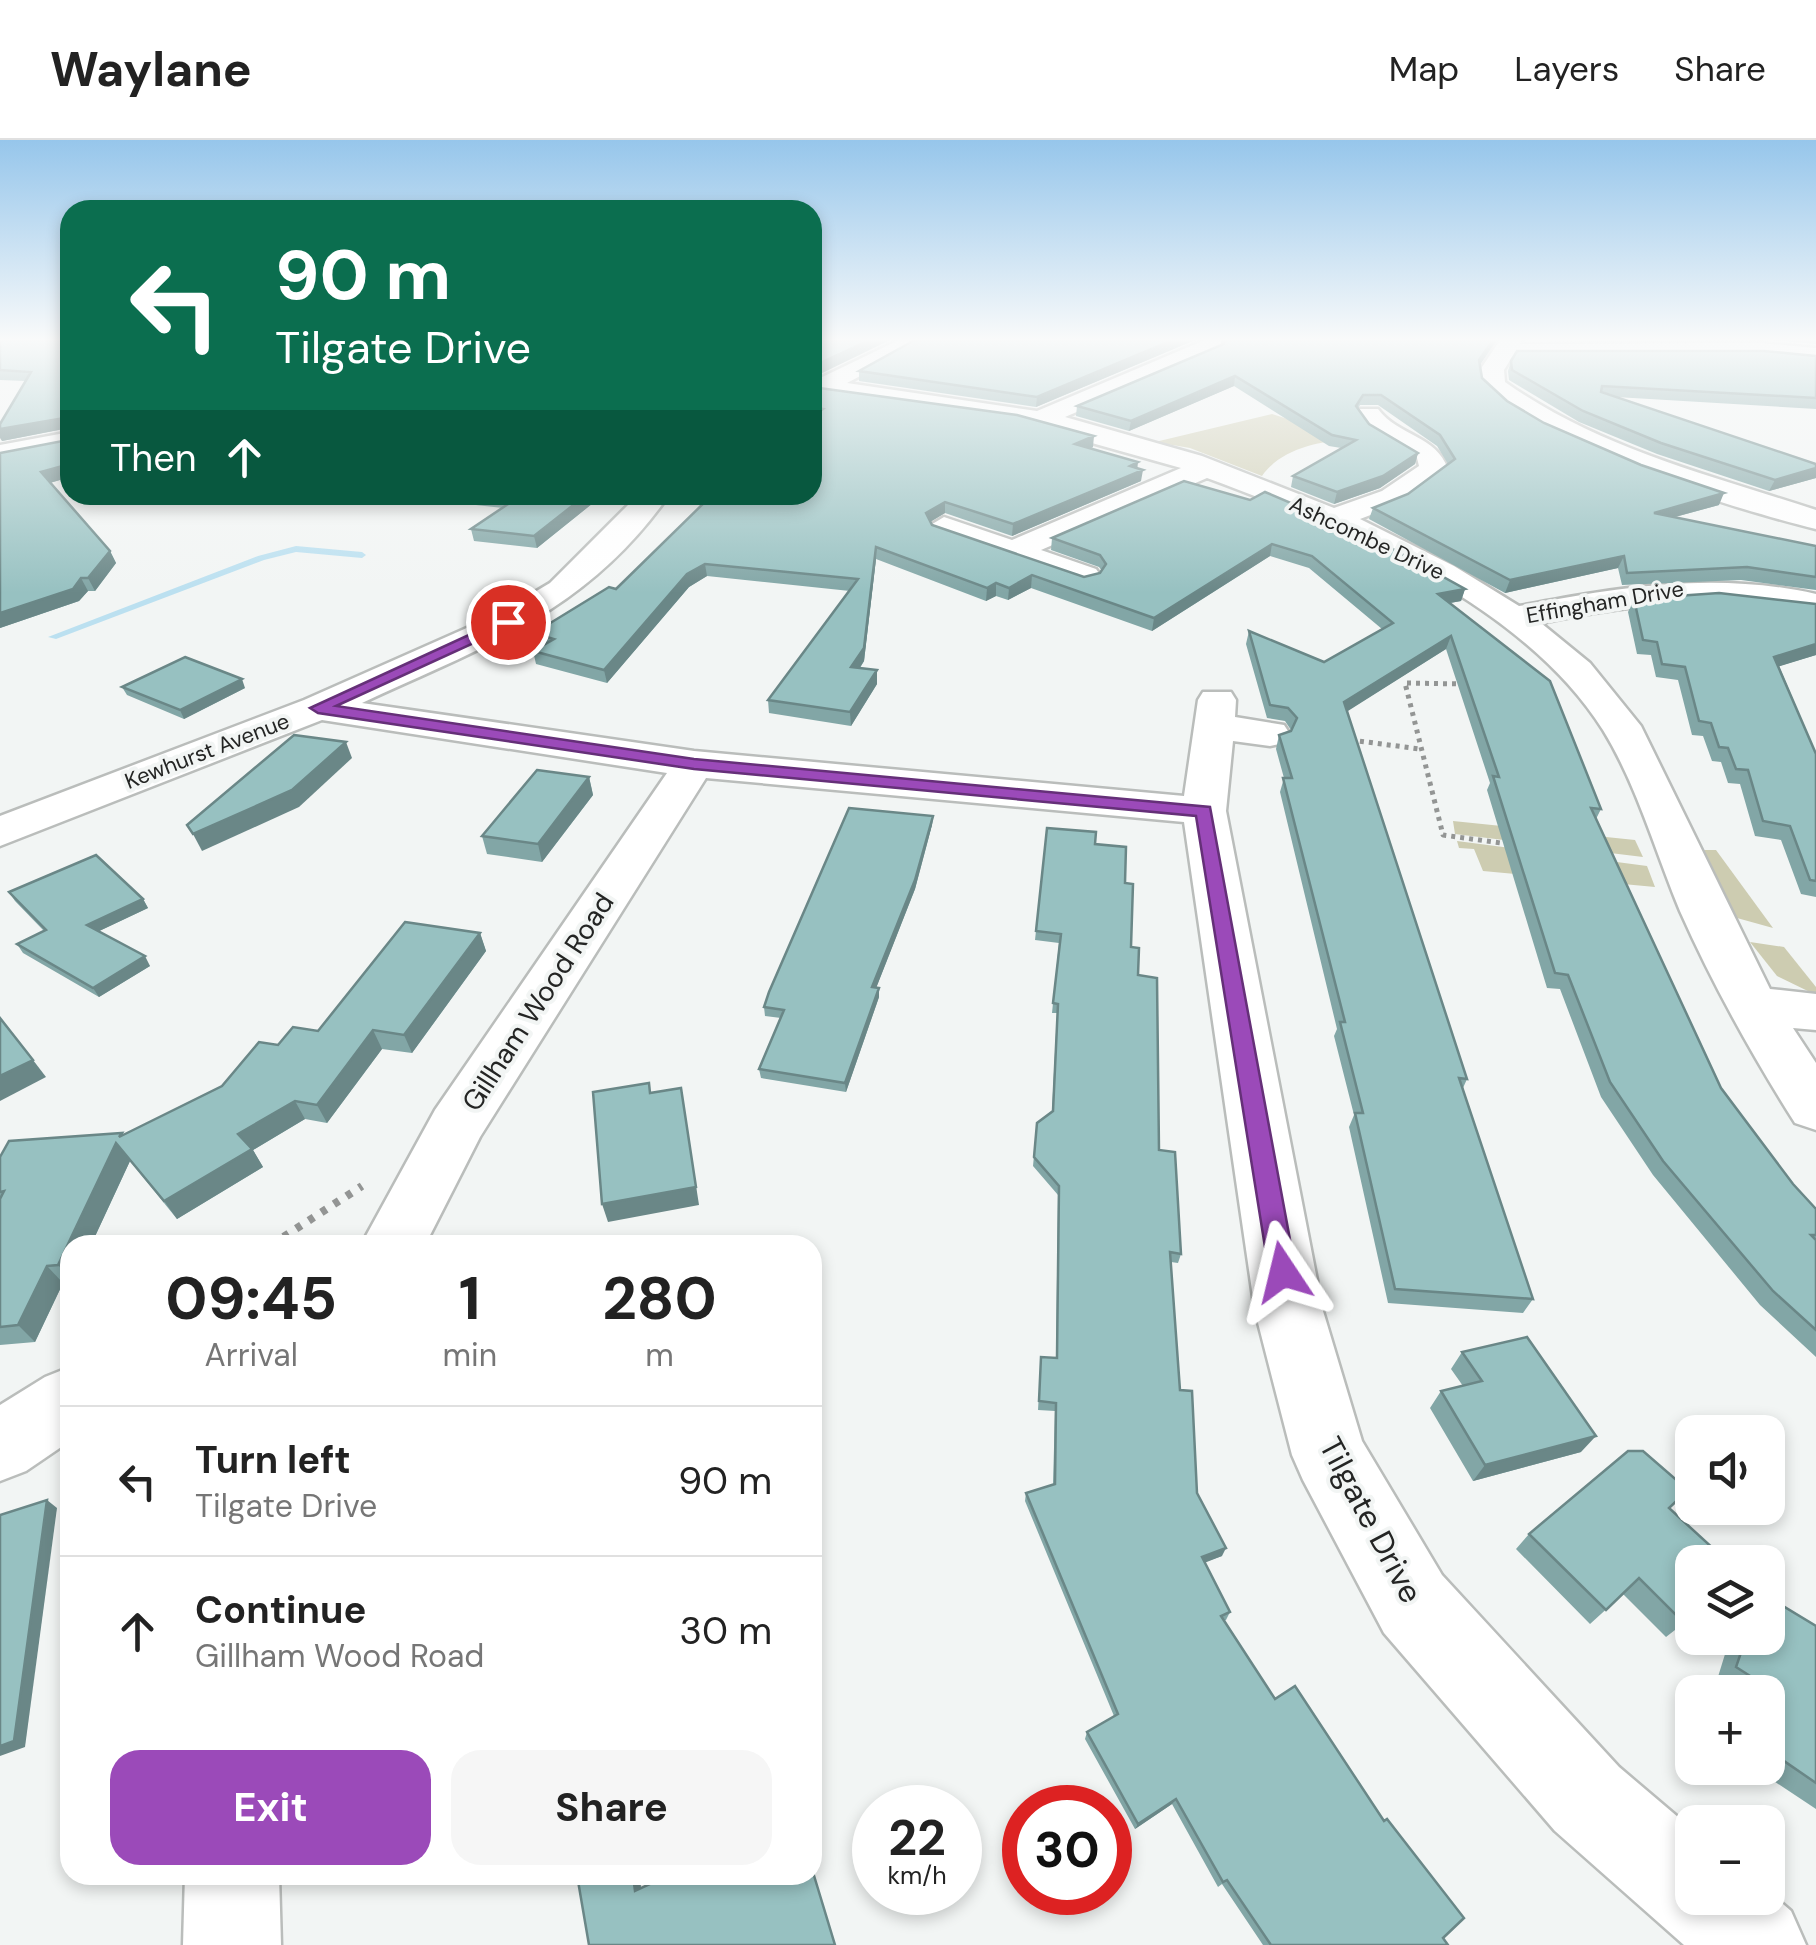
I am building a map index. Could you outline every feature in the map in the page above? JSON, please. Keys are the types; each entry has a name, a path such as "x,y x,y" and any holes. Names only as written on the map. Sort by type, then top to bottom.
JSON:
{"street":[{"name":"Ashcombe Drive","path":"1062,424 1112,436 1206,468 1334,518 1406,552 1512,618 1558,652 1620,724 1753,1006 1816,1108"},
{"path":"1334,518 1392,497 1434,468 1429,454 1369,424"},
{"path":"1557,424 1816,520"},
{"path":"0,452 60,442"},
{"path":"1432,462 1462,464"},
{"path":"1014,551 1075,520 1206,468"},
{"name":"Kewhurst Avenue","path":"0,832 318,708 508,622 562,590 597,560 645,505"},
{"path":"944,526 1084,576"},
{"name":"Effingham Drive","path":"1512,618 1691,587 1759,592 1816,604"},
{"path":"318,708 694,764 1204,811"},
{"name":"Tilgate Drive","path":"1234,720 1204,811 1289,1311 1329,1456 1413,1604 1586,1799 1675,1875"},
{"name":"Gillham Wood Road","path":"398,1235 456,1126 694,764"},
{"path":"1753,1006 1816,1012"},
{"path":"0,1446 60,1407"},
{"path":"232,1885 232,1945"},
{"path":"1722,1915 1757,1945"}],"path":[{"path":"1478,684 1405,683 1444,835 1518,845"},
{"path":"1234,720 1286,732 1420,749"}],"green space":[{"path":"1229,424 1304,424 1350,439 1290,453 1262,476 1190,448 1155,442"},
{"path":"1453,821 1635,840 1643,857 1455,834"},
{"path":"1457,841 1647,866 1655,887 1483,871 1474,849 1459,848"},
{"path":"1704,850 1716,850 1773,928 1737,918"},
{"path":"1750,942 1784,947 1816,987 1816,995 1777,976"}],"building":[{"path":"0,424 28,424 0,429"},
{"path":"822,424 1051,424 1094,436 1075,444 1138,462 1130,466 1143,470 1013,524 945,502 926,513 932,525 1084,577 1100,573 1106,564 1100,555 1052,538 1184,481 1250,500 1265,492 1373,538 1465,589 1438,594 1550,681 1601,809 1591,808 1721,1088 1816,1209 1816,1235 1811,1235 1816,1240 1816,1330 1773,1291 1663,1161 1610,1082 1568,975 1555,973 1493,776 1499,777 1451,636 1344,702 1467,1079 1459,1078 1533,1299 1395,1289 1355,1113 1363,1113 1340,1022 1345,1022 1283,778 1292,778 1279,735 1291,731 1297,718 1288,708 1270,705 1249,631 1324,662 1393,623 1312,556 1272,544 1154,618 1032,575 1009,588 996,583 987,588 876,547 864,648 851,667 877,670 850,712 768,700 858,579 705,564 687,574 604,670 533,651 554,639 534,633 609,587 616,589 702,505 822,505"},
{"path":"1314,424 1369,424 1418,453 1383,476 1337,492 1293,476 1356,440 1332,435"},
{"path":"1424,424 1547,424 1641,465 1724,493 1654,513 1816,546 1816,577 1747,567 1627,573 1624,556 1510,580 1373,508 1408,494 1455,459 1440,435"},
{"path":"1615,424 1697,424 1816,464 1816,468 1775,480"},
{"path":"60,442 60,467 41,472 60,494 60,505 70,505 110,551 88,578 81,578 73,589 0,613 0,453"},
{"path":"507,505 573,505 534,536 471,529"},
{"path":"1719,593 1816,604 1816,644 1774,657 1816,754 1816,881 1810,880 1790,826 1763,821 1748,770 1736,769 1728,748 1719,747 1711,723 1699,721 1685,667 1662,664 1657,642 1643,640 1634,599"},
{"path":"185,657 242,679 180,710 122,687"},
{"path":"294,735 346,742 292,790 193,834 187,825"},
{"path":"537,770 589,777 538,844 482,836"},
{"path":"849,808 933,816 915,880 872,987 879,988 845,1083 759,1069 784,1010 764,1007 769,992"},
{"path":"1047,828 1096,832 1095,844 1126,847 1125,883 1133,884 1131,947 1139,948 1138,975 1157,978 1159,1150 1175,1152 1181,1254 1170,1252 1180,1390 1192,1391 1197,1493 1226,1548 1202,1557 1230,1612 1221,1616 1275,1699 1295,1686 1384,1821 1387,1819 1464,1918 1443,1938 1448,1945 1271,1945 1227,1880 1223,1882 1176,1799 1138,1824 1132,1813 1132,1785 1116,1785 1087,1732 1118,1714 1026,1493 1055,1484 1056,1403 1039,1401 1041,1357 1057,1358 1059,1186 1034,1157 1037,1123 1053,1111 1058,1004 1053,1003 1061,934 1036,931"},
{"path":"96,855 143,899 87,925 145,956 93,988 17,944 46,930 9,892"},
{"path":"405,922 480,933 404,1035 373,1030 317,1105 295,1101 238,1134 252,1149 164,1201 116,1143 72,1235 60,1235 58,1265 47,1266 18,1325 0,1327 0,1199 4,1191 0,1192 0,1157 9,1141 122,1133 119,1137 222,1086 259,1042 278,1045 293,1027 318,1031"},
{"path":"0,1018 33,1060 0,1076"},
{"path":"649,1083 650,1093 681,1088 696,1187 602,1204 593,1092"},
{"path":"1527,1337 1596,1436 1485,1465 1441,1391 1482,1381 1462,1352"},
{"path":"1628,1451 1643,1451 1675,1479 1675,1502 1669,1508 1675,1513 1675,1525 1688,1525 1709,1545 1675,1545 1675,1614 1639,1578 1606,1610 1529,1534"},
{"path":"47,1500 14,1741 0,1746 0,1515"},
{"path":"1785,1607 1816,1626 1816,1783 1785,1762 1785,1675 1749,1675 1736,1667 1740,1655 1785,1655"},
{"path":"579,1885 634,1885 635,1891 648,1885 817,1885 835,1945 589,1945"}],"waterway":[{"path":"53,637 261,558 296,549 362,555"}],"route":[{"path":"508,622 318,708 694,764 1204,811 1283,1272"}]}
